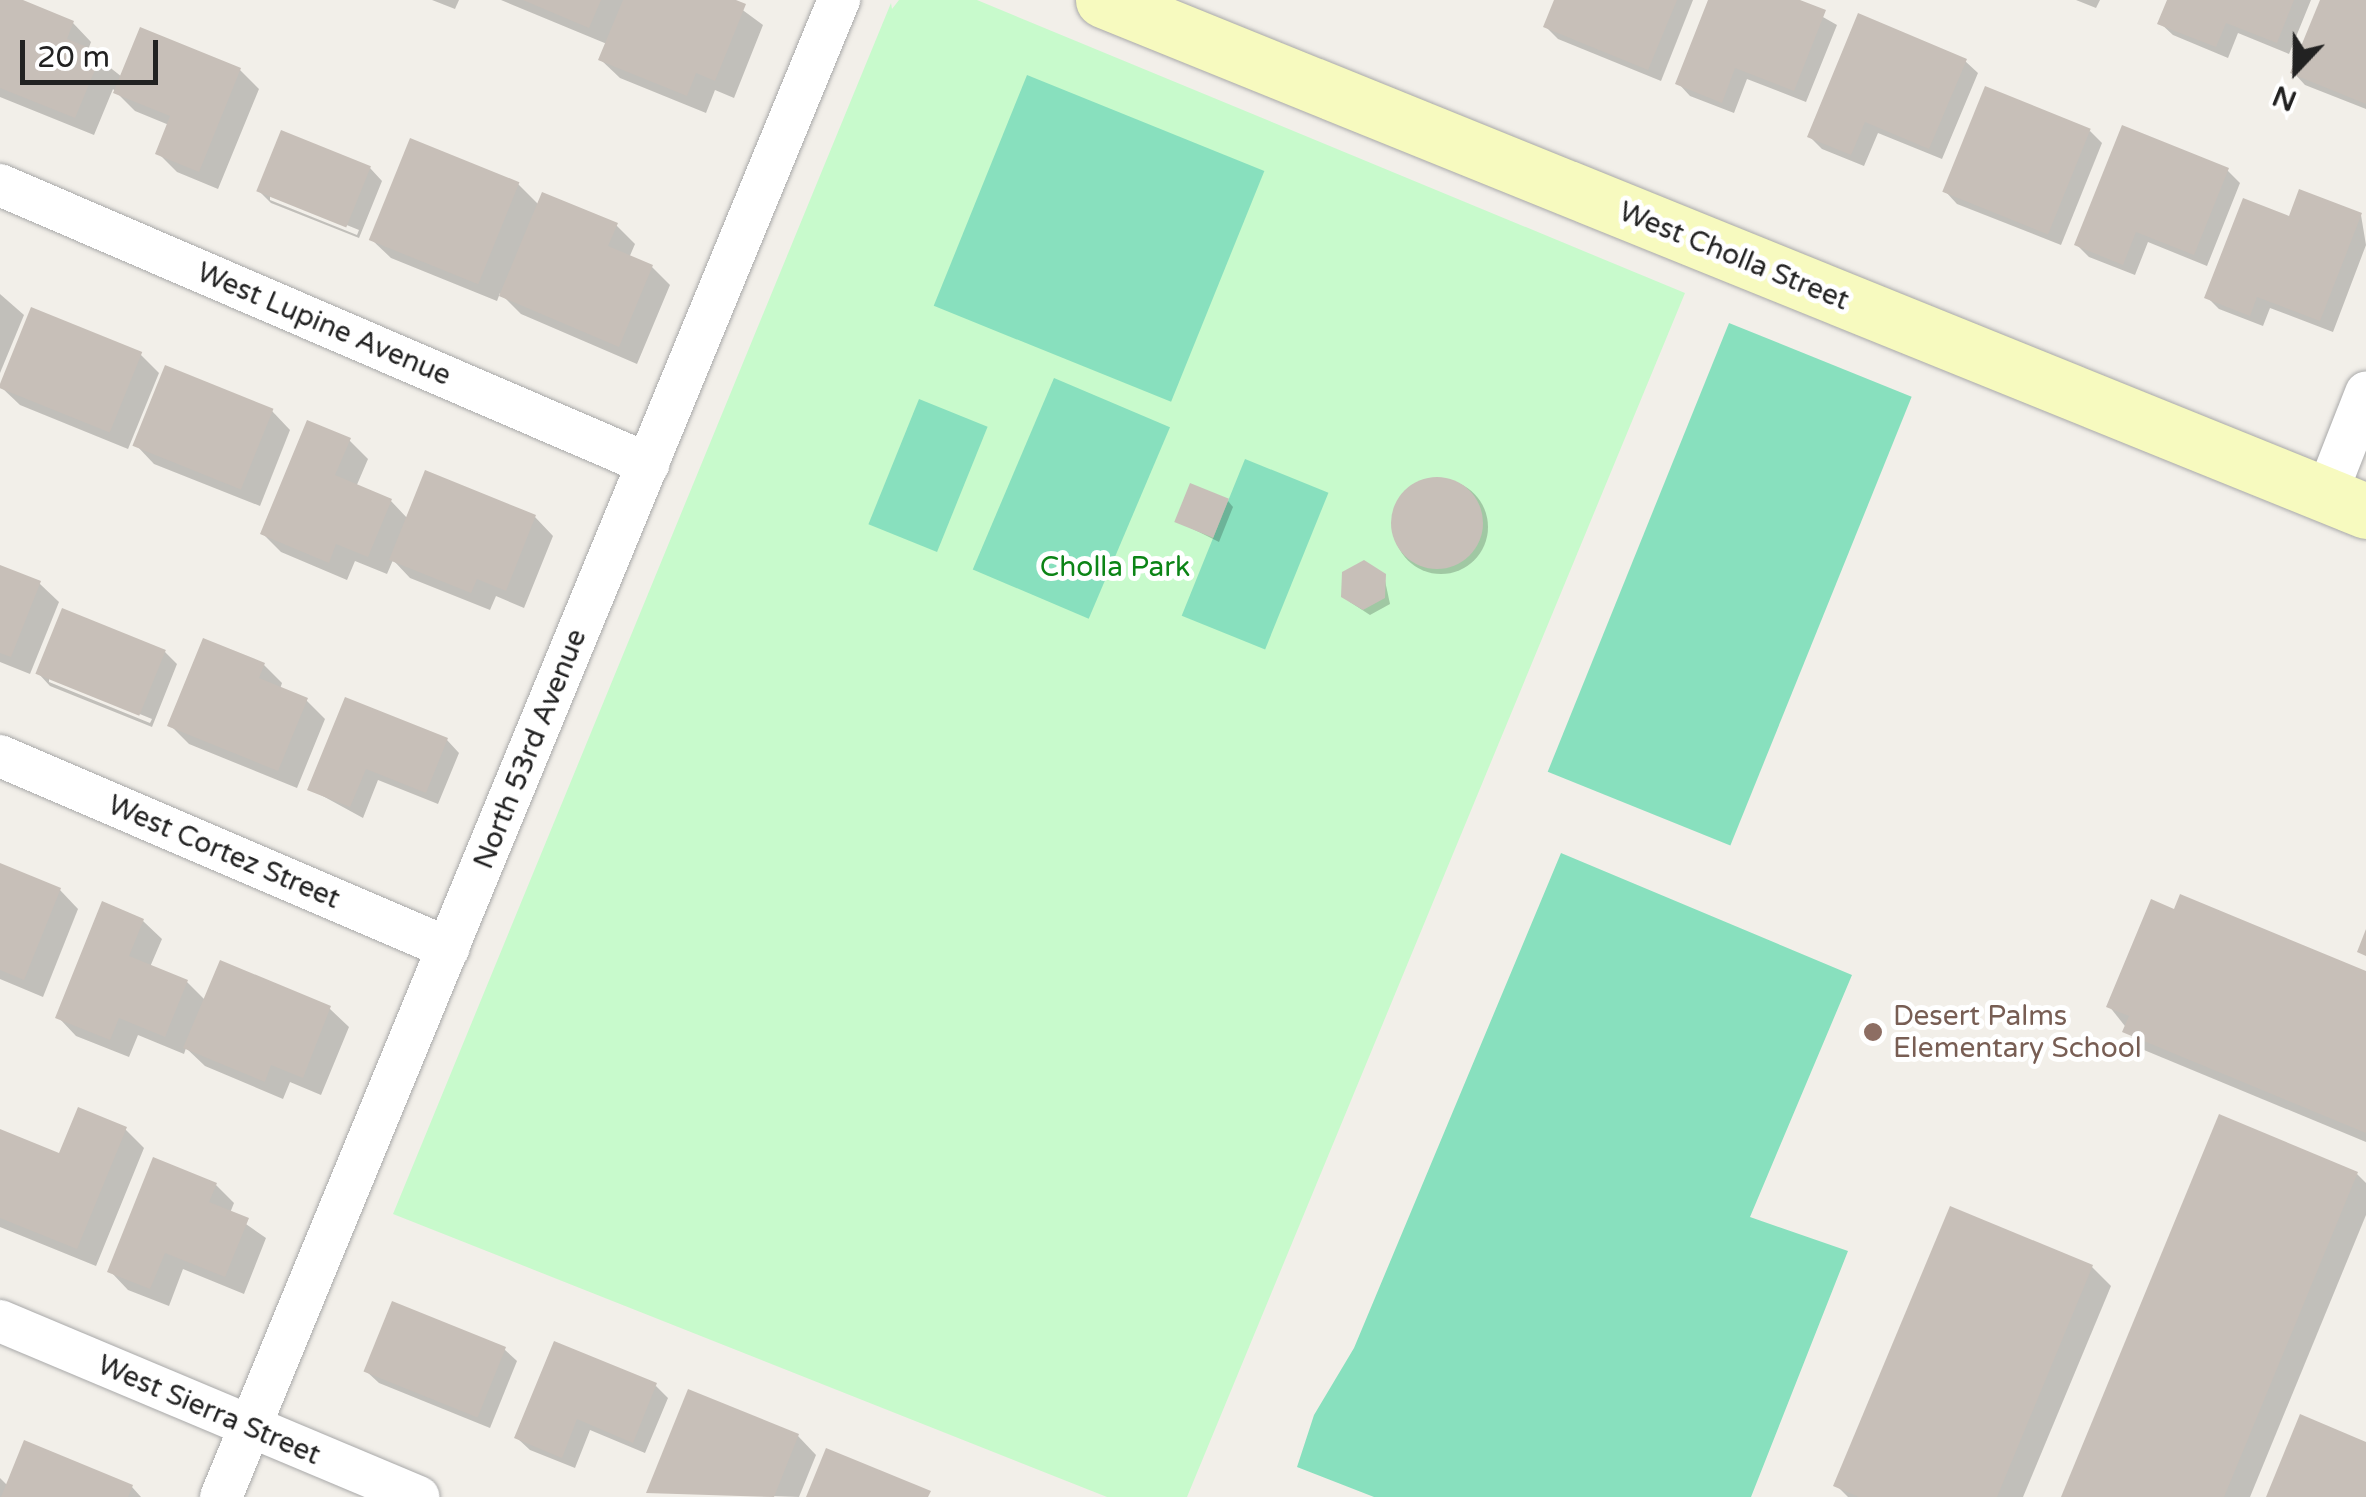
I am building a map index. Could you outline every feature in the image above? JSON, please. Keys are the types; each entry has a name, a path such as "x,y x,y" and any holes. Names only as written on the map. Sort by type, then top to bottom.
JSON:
{"street":[{"name":"North 53rd Avenue","path":"221,1497 840,0"},
{"name":"West Cholla Street","path":"1103,0 2346,503"},
{"name":"West Lupine Avenue","path":"0,185 648,464"},
{"path":"2346,503 2366,393"},
{"name":"West Cortez Street","path":"0,756 448,948"},
{"name":"West Sierra Street","path":"0,1321 420,1497"}],"green space":[{"name":"Cholla Park","path":"899,0 977,0 1685,293 1187,1497 1107,1497 393,1214 891,3 892,9"},
{"path":"1027,75 1264,171 1171,402 934,306"},
{"path":"1729,323 1912,397 1730,846 1548,772"},
{"path":"1054,378 1170,427 1089,619 973,569"},
{"path":"919,399 988,427 937,552 868,524"},
{"path":"1245,459 1328,493 1265,649 1182,616"},
{"path":"1561,853 1852,975 1750,1217 1848,1251 1751,1497 1374,1497 1297,1467 1314,1415 1354,1348"}],"building":[{"path":"0,0 23,0 74,21 67,39 102,53 75,118 0,88"},
{"path":"523,0 601,0 589,28"},
{"path":"623,0 736,0 746,4 715,81 696,73 687,96 598,60"},
{"path":"1554,0 1677,0 1648,70 1543,27"},
{"path":"1708,0 1800,0 1826,10 1794,91 1735,68 1722,103 1675,84"},
{"path":"2167,0 2294,0 2277,43 2226,23 2216,47 2157,24"},
{"path":"2320,0 2366,0 2366,104 2290,73"},
{"path":"1858,13 1967,59 1929,149 1865,122 1851,155 1807,137"},
{"path":"140,27 241,68 199,172 155,154 170,116 113,93"},
{"path":"1985,86 2091,129 2048,234 1942,192"},
{"path":"2122,125 2229,168 2194,255 2136,232 2123,265 2074,245"},
{"path":"281,130 371,166 346,228 256,191"},
{"path":"410,138 519,182 478,284 369,240"},
{"path":"2299,189 2362,213 2320,321 2257,297 2250,316 2204,298 2243,198 2289,216"},
{"path":"542,192 618,223 608,246 653,265 619,347 499,296"},
{"path":"31,307 142,352 110,433 0,388"},
{"path":"165,365 273,409 241,489 132,446"},
{"path":"307,420 351,438 335,475 392,499 368,557 336,544 329,563 260,534"},
{"path":"425,470 536,515 506,591 477,579 471,593 389,560"},
{"path":"1437,477 1455,481 1469,491 1479,505 1483,523 1479,541 1469,555 1455,565 1437,569 1419,565 1405,555 1395,541 1391,523 1395,505 1405,491 1419,481"},
{"path":"1190,483 1229,499 1213,538 1174,522"},
{"path":"1364,560 1386,574 1385,598 1363,610 1341,597 1342,572"},
{"path":"0,565 41,581 11,657 0,653"},
{"path":"62,608 166,650 139,716 35,674"},
{"path":"203,638 265,663 259,678 308,698 278,771 167,726"},
{"path":"345,697 448,738 426,793 366,769 350,807 307,790"},
{"path":"0,863 61,888 24,980 0,970"},
{"path":"2180,894 2366,971 2366,1133 2122,1032 2129,1016 2106,1007 2151,899 2174,909"},
{"path":"102,901 144,919 129,956 188,980 165,1037 119,1018 110,1040 55,1018"},
{"path":"2366,929 2366,956 2357,952"},
{"path":"220,960 331,1006 303,1078 271,1065 265,1082 183,1048"},
{"path":"78,1107 127,1127 77,1249 0,1218 0,1129 59,1153"},
{"path":"2219,1114 2358,1172 2224,1497 2061,1497"},
{"path":"153,1157 217,1183 209,1202 249,1218 225,1277 165,1253 150,1289 107,1272"},
{"path":"1950,1206 2093,1265 1997,1497 1859,1497 1833,1486"},
{"path":"392,1301 506,1347 478,1418 364,1371"},
{"path":"554,1341 657,1383 633,1443 577,1419 562,1458 514,1438"},
{"path":"688,1389 799,1434 774,1497 646,1493"},
{"path":"2300,1414 2366,1442 2366,1497 2266,1497"},
{"path":"24,1440 133,1485 128,1497 1,1497"},
{"path":"826,1448 931,1491 928,1497 806,1497"}],"place":[{"name":"Desert Palms Elementary School","path":"1873,1032"}]}
